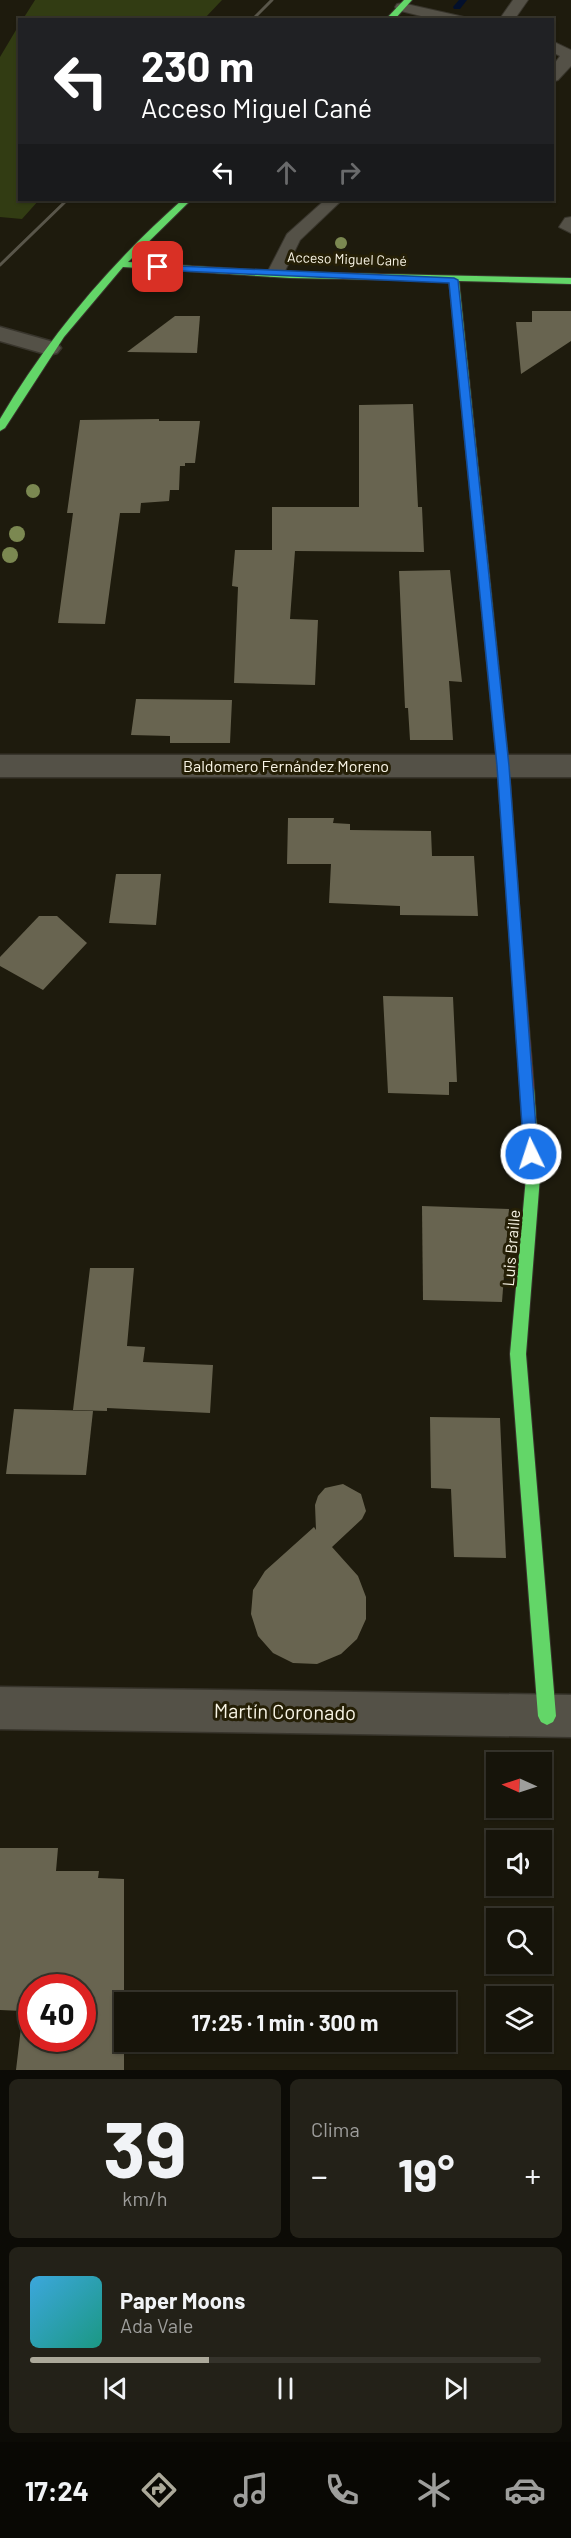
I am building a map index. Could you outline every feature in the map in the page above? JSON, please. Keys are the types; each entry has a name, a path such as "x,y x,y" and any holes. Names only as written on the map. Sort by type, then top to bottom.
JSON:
{"street":[{"path":"391,18 405,4"},
{"path":"0,428 50,348 84,304 163,220 186,201"},
{"name":"Acceso Miguel Cané","path":"122,264 195,271 454,280 571,281"},
{"name":"Luis Braille","path":"454,280 503,766 533,1177 518,1354 559,1716"},
{"path":"0,334 50,348"},
{"name":"Baldomero Fernández Moreno","path":"0,766 571,766"},
{"name":"Martín Coronado","path":"0,1708 559,1716"}],"lane":[{"path":"508,18 521,0"},
{"path":"405,4 452,18"},
{"path":"554,47 569,57 554,75"},
{"path":"276,273 293,238 333,201"},
{"path":"571,222 568,227 571,228"}],"green space":[{"path":"35,0 222,0 205,18 24,18"},
{"path":"18,27 18,201 38,201 22,219 0,217 0,57"}],"building":[{"path":"532,311 571,311 571,341 521,374 516,322 532,322"},
{"path":"175,316 200,316 197,353 127,352"},
{"path":"413,404 418,507 422,507 424,552 295,551 290,619 318,620 315,685 234,683 238,587 232,586 235,550 272,550 272,507 359,507 359,405"},
{"path":"159,419 159,421 200,421 195,463 185,463 185,466 180,466 179,490 170,490 169,501 141,503 140,513 120,513 105,624 58,623 73,513 67,513 80,420"},
{"path":"450,570 462,682 449,681 453,740 410,740 408,708 405,708 399,571"},
{"path":"136,699 232,700 230,743 170,743 170,736 131,735"},
{"path":"288,818 334,818 333,823 350,824 350,830 431,831 432,856 474,856 478,916 400,915 400,906 329,903 331,864 287,864"},
{"path":"116,874 161,874 156,925 109,923"},
{"path":"39,916 57,916 87,943 43,990 0,966 0,957"},
{"path":"383,996 453,997 457,1082 449,1082 449,1095 388,1093"},
{"path":"422,1206 509,1209 502,1302 423,1300"},
{"path":"90,1268 134,1268 127,1346 145,1347 143,1362 213,1365 210,1413 107,1408 107,1411 73,1410"},
{"path":"14,1409 93,1411 86,1475 6,1474"},
{"path":"430,1417 500,1418 506,1558 454,1557 451,1489 431,1488"},
{"path":"343,1484 361,1494 366,1511 362,1519 332,1547 358,1576 366,1597 366,1619 357,1639 341,1654 317,1664 293,1663 273,1653 258,1636 251,1614 253,1590 265,1571 314,1527 316,1530 315,1505 318,1496 325,1488"},
{"path":"0,1848 58,1848 56,1871 99,1871 98,1878 124,1879 124,1992 114,1992 114,2052 124,2052 124,2070 16,2070 18,2052 96,2052 96,1974 18,1974 18,2011 0,2010"}],"waterway":[{"path":"457,7 463,0"}],"railway":[{"path":"254,18 272,0"},
{"path":"0,265 66,201"}],"traffic: fast":[{"path":"391,18 408,0"},
{"path":"0,428 39,365 83,306 133,251 186,201"},
{"path":"122,264 290,275 571,281"},
{"path":"454,280 503,766 514,916"},
{"path":"527,1088 533,1177 518,1354 547,1716"}],"traffic: jam":[{"path":"514,916 527,1088"}],"route":[{"path":"158,267 195,271 454,280 503,766 531,1154"}]}
